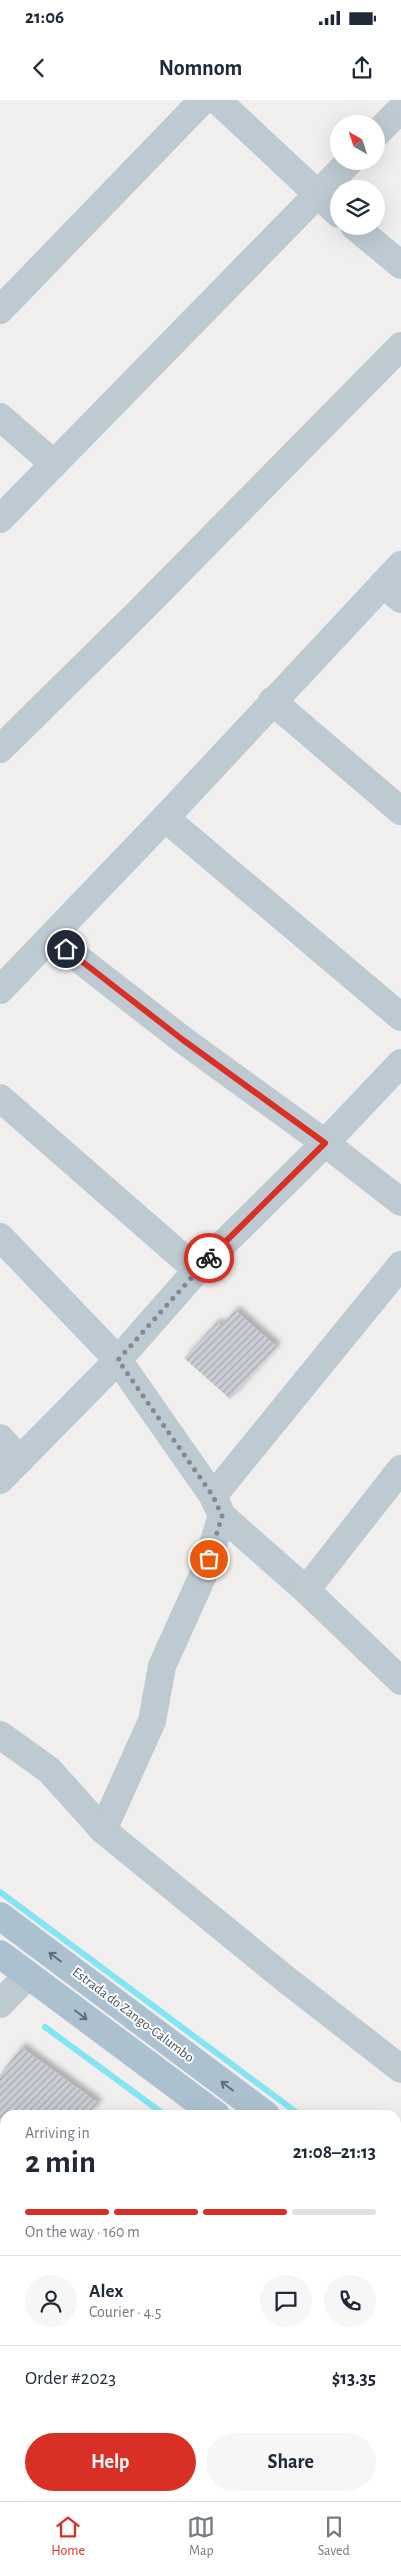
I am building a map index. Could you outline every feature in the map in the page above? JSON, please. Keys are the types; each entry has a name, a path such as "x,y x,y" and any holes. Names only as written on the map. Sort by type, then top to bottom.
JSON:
{"main road":[{"name":"Estrada do Zango-Calumbo","path":"0,1916 259,2110"},
{"path":"0,1954 209,2110"}],"street":[{"path":"0,310 203,100"},
{"path":"217,100 330,207"},
{"path":"385,125 401,109"},
{"path":"0,519 341,170"},
{"path":"365,235 401,265"},
{"path":"0,749 139,612 401,346"},
{"path":"0,417 54,464"},
{"path":"0,990 52,938 165,818 272,701 395,583"},
{"path":"272,701 401,811"},
{"path":"165,818 401,1017"},
{"path":"52,938 183,1040 325,1143 401,1202"},
{"path":"0,1480 118,1360 197,1270 325,1143 401,1063"},
{"path":"0,1098 197,1270"},
{"path":"0,1237 118,1360 217,1506 398,1673"},
{"path":"103,1830 152,1721 162,1666 204,1573 217,1506 401,1265"},
{"path":"0,1438 20,1460"},
{"path":"306,1590 401,1469"},
{"path":"0,1735 49,1770 103,1830 283,1977 401,2069"},
{"path":"0,2004 28,1975"}],"building":[{"path":"235,1310 277,1347 230,1399 184,1358 217,1322 221,1326"},
{"path":"21,2047 98,2103 93,2110 0,2110 0,2075"}],"waterway":[{"path":"0,1892 293,2110"},
{"path":"45,2027 158,2110"}],"way so far":[{"path":"209,1258 118,1360 213,1496 222,1516 209,1559"}],"route":[{"path":"66,949 183,1040 325,1143 209,1258"}]}
